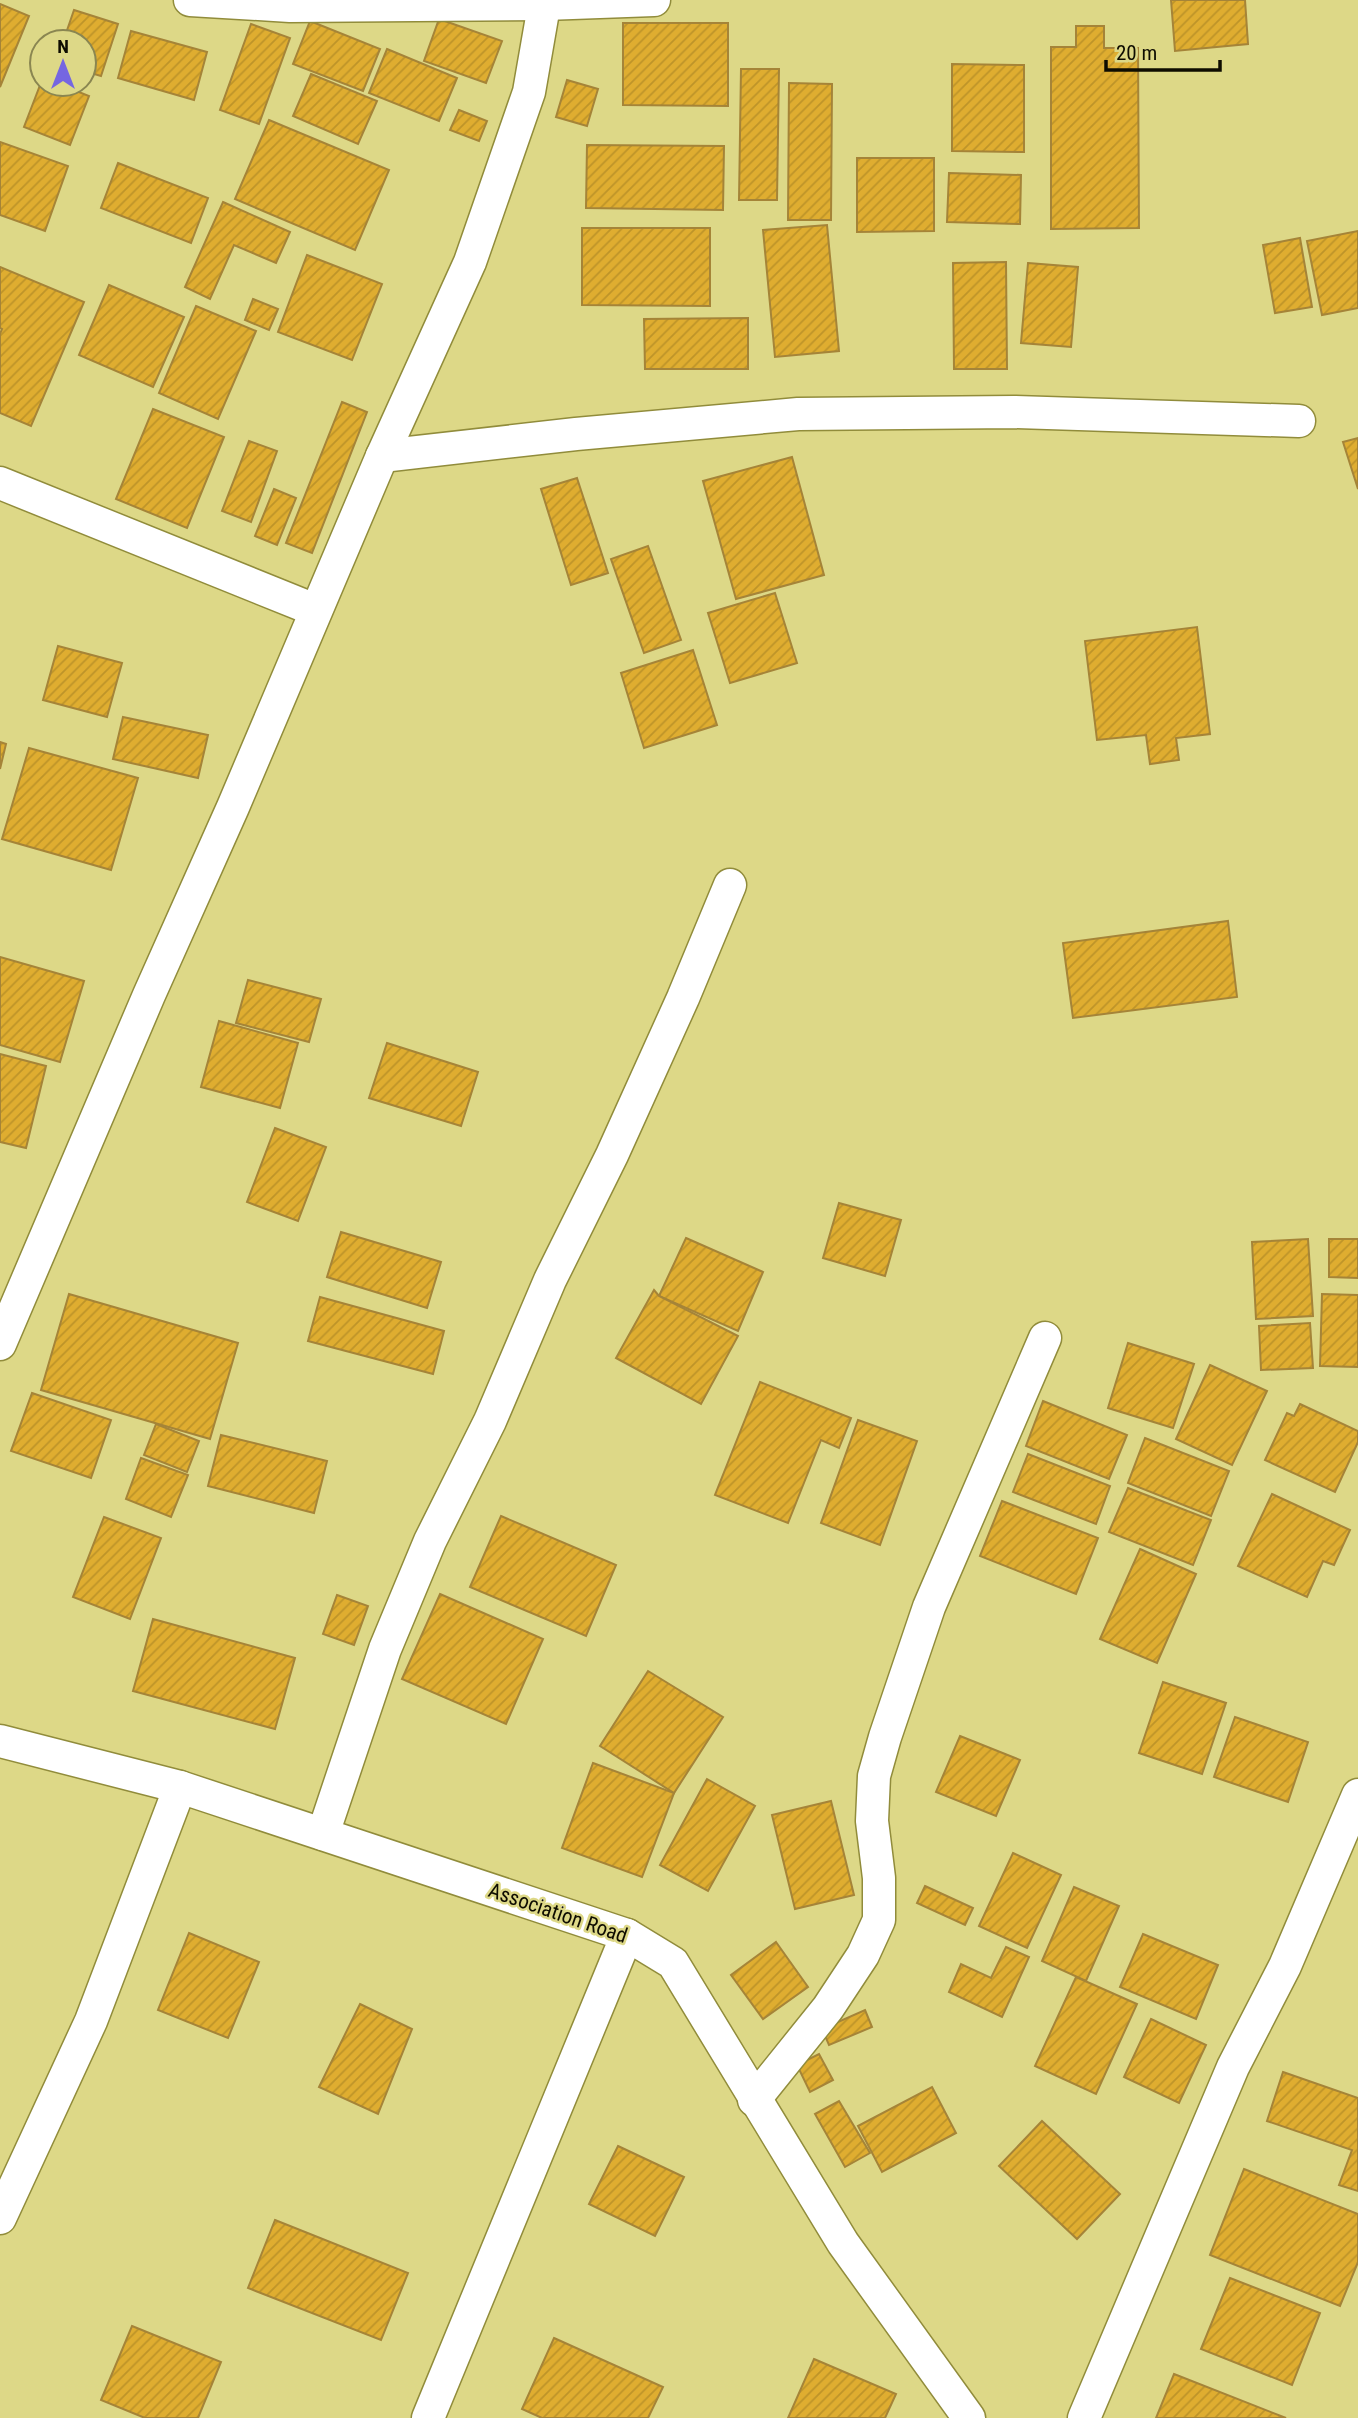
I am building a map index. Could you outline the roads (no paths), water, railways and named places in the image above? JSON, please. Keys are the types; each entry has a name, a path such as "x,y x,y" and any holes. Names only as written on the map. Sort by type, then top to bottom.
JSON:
{"street":[{"path":"190,0 290,6 654,0"},
{"path":"0,1344 149,995 233,807 315,610 470,262 529,92 545,2"},
{"path":"382,456 576,434 798,414 1014,412 1299,421"},
{"path":"0,483 315,610"},
{"path":"323,1835 385,1649 430,1541 490,1421 550,1280 612,1155 683,998 730,885"},
{"path":"754,2100 828,2008 863,1955 878,1920 878,1878 872,1821 874,1776 881,1750 929,1607 1045,1338"},
{"name":"Association Road","path":"0,1741 180,1787 627,1935 673,1964 843,2243 960,2413"},
{"path":"0,2218 91,2021 180,1787"},
{"path":"1084,2418 1233,2067 1285,1966 1358,1795"},
{"path":"428,2418 627,1935"}]}
